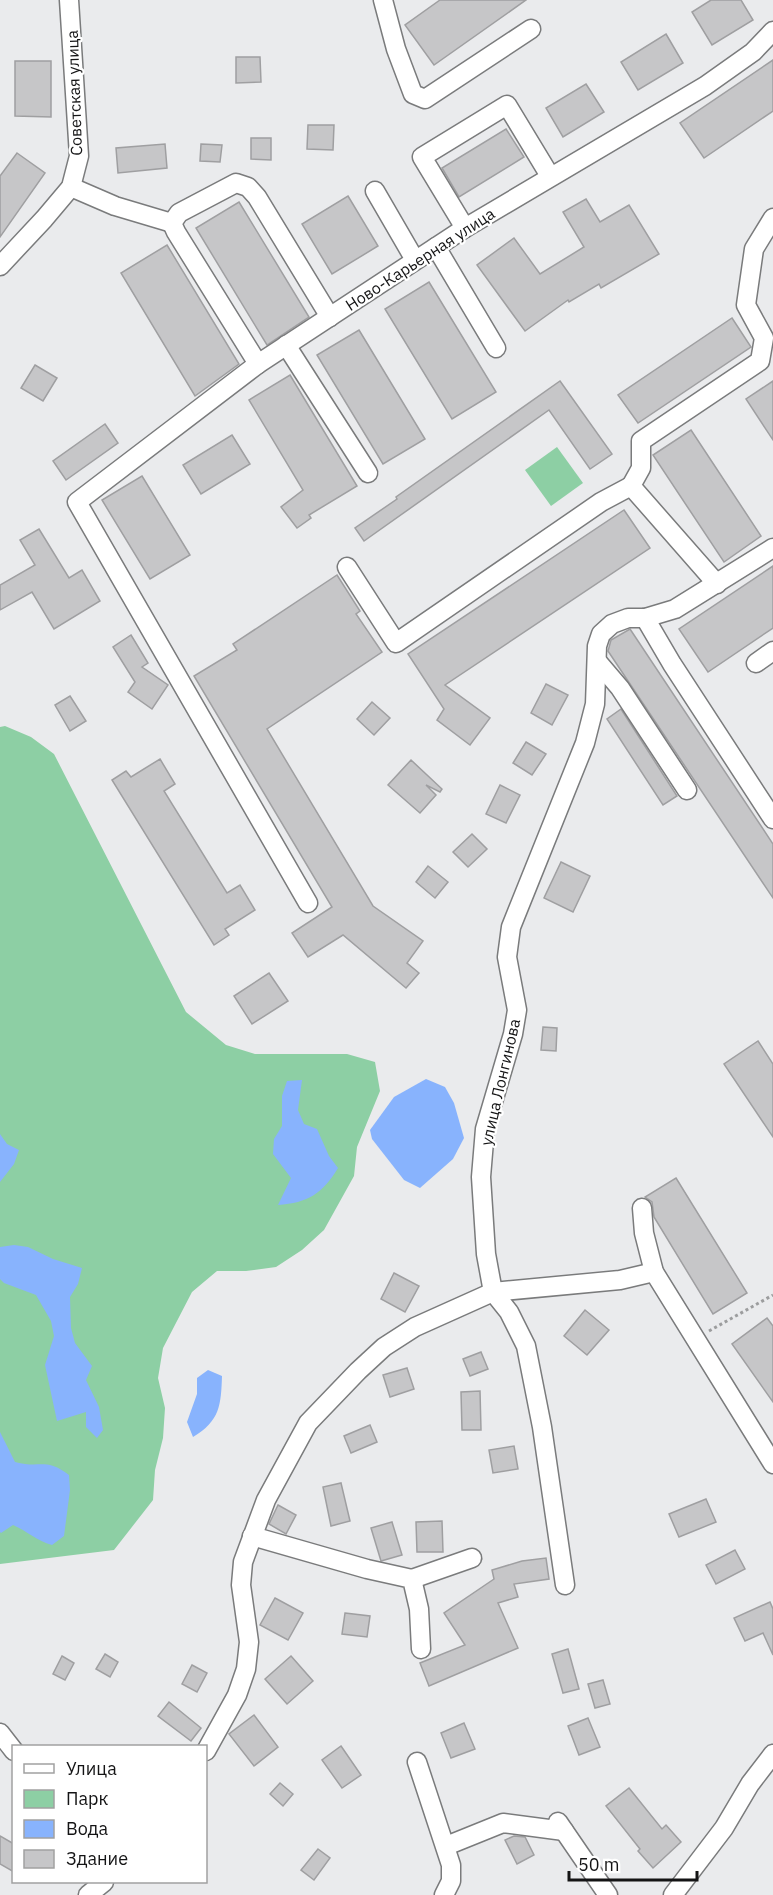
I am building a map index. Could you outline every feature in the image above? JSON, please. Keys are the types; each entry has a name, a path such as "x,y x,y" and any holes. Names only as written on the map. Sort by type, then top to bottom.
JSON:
{"street":[{"name":"Советская улица","path":"0,266 70,187 79,156 69,0"},
{"path":"387,2 396,49 413,94 425,99 531,29"},
{"name":"Ново-Карьерная улица","path":"308,903 77,502 286,345 465,228 705,86 753,52 773,32"},
{"path":"465,228 422,158 507,105 550,176"},
{"path":"172,223 179,213 236,183 248,187 257,197 330,316"},
{"path":"70,187 115,206 172,223 258,364"},
{"path":"375,191 416,261"},
{"path":"347,567 396,643 601,502 631,486 640,468 641,441 760,361 764,338 746,305 754,249 773,218"},
{"path":"436,247 496,348"},
{"path":"286,345 368,473"},
{"path":"631,486 717,584"},
{"name":"улица Лонгинова","path":"565,1585 542,1427 526,1346 509,1312 493,1292 486,1254 481,1177 485,1129 513,1034 517,1010 507,957 511,927 585,743 595,704 597,646 601,634 612,624 628,618 645,618 675,609 773,548"},
{"path":"645,618 672,664 773,819"},
{"path":"756,663 773,651"},
{"path":"597,661 620,688 687,790"},
{"path":"642,1208 644,1233 654,1272 772,1458"},
{"path":"207,1749 237,1695 246,1669 249,1642 241,1585 243,1562 266,1500 308,1423 384,1347 414,1327 493,1292 620,1280 654,1272"},
{"path":"252,1536 367,1569 412,1579 472,1558"},
{"path":"412,1579 419,1609 421,1649"},
{"path":"0,1733 12,1748"},
{"path":"673,1895 724,1828 750,1784 773,1754"},
{"path":"417,1762 451,1865 451,1881 444,1895"},
{"path":"446,1846 503,1823 560,1824 608,1895"},
{"path":"87,1895 102,1883"}],"path":[{"path":"695,1339 773,1295"}],"green space":[{"path":"557,447 583,483 551,506 525,470"},
{"path":"5,726 31,737 54,754 186,1012 226,1045 255,1054 347,1054 375,1062 380,1091 357,1147 354,1176 324,1230 302,1250 276,1267 246,1271 217,1271 192,1292 163,1348 158,1378 165,1408 163,1438 155,1470 153,1500 114,1550 0,1564 0,727"}],"water":[{"path":"426,1079 445,1087 454,1103 464,1138 453,1159 420,1188 404,1180 372,1139 370,1130 394,1097"},
{"path":"302,1080 298,1110 304,1124 317,1129 329,1156 338,1168 327,1184 314,1195 298,1202 278,1205 291,1178 273,1154 274,1139 282,1126 282,1096 287,1081"},
{"path":"0,1134 7,1144 19,1150 14,1164 0,1182"},
{"path":"14,1245 28,1247 53,1259 82,1268 78,1284 70,1297 71,1328 75,1343 92,1366 86,1380 99,1407 103,1430 97,1438 86,1427 86,1412 57,1421 45,1365 54,1336 51,1321 36,1295 4,1283 0,1279 0,1247"},
{"path":"208,1370 222,1376 220,1404 209,1425 193,1437 187,1422 197,1394 197,1378"},
{"path":"0,1432 15,1462 54,1466 69,1475 70,1490 64,1536 52,1545 13,1525 0,1532"}],"building":[{"path":"440,0 526,0 434,65 405,25"},
{"path":"711,0 741,0 753,20 712,45 692,12"},
{"path":"666,34 683,63 638,90 621,62"},
{"path":"236,57 260,57 261,82 236,83"},
{"path":"773,60 773,111 704,158 680,123"},
{"path":"15,61 51,61 51,117 15,116"},
{"path":"586,84 604,112 563,137 546,108"},
{"path":"308,125 334,125 333,150 307,149"},
{"path":"506,129 524,157 459,197 442,168"},
{"path":"251,138 271,138 271,160 251,159"},
{"path":"165,144 167,168 118,173 116,148"},
{"path":"201,144 222,145 220,162 200,161"},
{"path":"17,153 45,173 0,237 0,176"},
{"path":"348,196 378,246 332,274 302,224"},
{"path":"586,199 600,222 629,205 659,254 601,288 599,284 569,302 568,300 525,331 477,265 514,238 540,274 584,247 563,212"},
{"path":"239,202 309,317 267,345 196,228"},
{"path":"167,245 239,364 195,396 121,273"},
{"path":"429,282 496,392 452,419 385,309"},
{"path":"732,318 751,347 638,423 618,395"},
{"path":"359,330 425,439 383,464 317,355"},
{"path":"35,365 57,378 43,401 21,388"},
{"path":"290,375 357,486 309,515 311,518 297,528 281,507 303,490 249,400"},
{"path":"560,381 612,454 590,469 549,410 364,541 355,528"},
{"path":"773,381 773,440 746,399"},
{"path":"105,424 118,443 66,480 53,461"},
{"path":"691,430 761,536 724,562 653,455"},
{"path":"232,435 250,464 201,494 183,465"},
{"path":"142,476 190,555 150,579 102,500"},
{"path":"624,510 650,548 445,685 490,718 470,745 437,720 444,709 408,654"},
{"path":"39,529 69,578 82,570 100,601 54,629 32,592 0,610 0,585 35,565 20,540"},
{"path":"773,566 773,628 708,672 679,629"},
{"path":"337,575 360,611 356,614 382,652 267,729 373,906 423,941 407,963 419,973 406,988 343,935 308,957 292,933 332,907 194,676 237,650 233,644"},
{"path":"630,629 773,844 773,898 608,651 611,640"},
{"path":"131,635 148,663 142,667 168,685 152,709 128,692 135,682 113,647"},
{"path":"546,684 568,695 552,725 531,713"},
{"path":"70,696 86,721 70,731 55,705"},
{"path":"372,702 390,718 374,735 357,719"},
{"path":"621,709 677,796 663,805 607,719"},
{"path":"526,742 546,754 532,775 513,763"},
{"path":"160,759 175,784 164,791 227,893 240,885 255,910 225,929 229,935 214,945 112,780 126,771 131,777"},
{"path":"411,760 442,789 440,792 426,785 436,795 420,813 388,785"},
{"path":"500,785 520,795 506,823 486,814"},
{"path":"472,834 487,849 468,867 453,852"},
{"path":"561,862 590,876 573,912 544,898"},
{"path":"428,866 448,882 435,898 416,882"},
{"path":"269,973 288,1001 252,1024 234,996"},
{"path":"543,1027 557,1028 556,1051 541,1050"},
{"path":"758,1041 773,1064 773,1137 724,1064"},
{"path":"676,1178 747,1293 713,1314 654,1217 652,1202 645,1197"},
{"path":"394,1273 419,1286 405,1312 381,1299"},
{"path":"585,1310 609,1330 587,1355 564,1336"},
{"path":"767,1318 773,1326 773,1402 732,1344"},
{"path":"481,1352 488,1369 470,1376 463,1359"},
{"path":"407,1368 414,1389 390,1397 383,1375"},
{"path":"480,1391 481,1430 462,1430 461,1392"},
{"path":"370,1425 377,1442 351,1453 344,1436"},
{"path":"514,1446 518,1469 493,1473 489,1450"},
{"path":"341,1483 350,1521 331,1526 323,1487"},
{"path":"706,1499 716,1522 679,1537 669,1514"},
{"path":"278,1505 296,1515 286,1534 269,1524"},
{"path":"442,1521 443,1552 417,1552 416,1522"},
{"path":"392,1522 402,1555 381,1561 371,1528"},
{"path":"735,1550 745,1569 716,1584 706,1565"},
{"path":"546,1558 549,1579 514,1584 518,1597 498,1603 518,1648 429,1686 420,1663 465,1645 444,1613 494,1579 492,1570 522,1561"},
{"path":"275,1598 303,1613 288,1640 260,1625"},
{"path":"770,1602 773,1609 773,1655 763,1633 745,1641 734,1618"},
{"path":"345,1613 370,1616 367,1637 342,1634"},
{"path":"568,1649 579,1689 563,1693 552,1654"},
{"path":"105,1654 118,1662 110,1677 96,1669"},
{"path":"62,1656 74,1663 65,1680 53,1674"},
{"path":"291,1656 313,1681 287,1704 265,1679"},
{"path":"192,1665 207,1673 197,1692 182,1684"},
{"path":"603,1680 610,1704 595,1708 588,1684"},
{"path":"169,1702 201,1728 191,1741 158,1716"},
{"path":"254,1715 278,1747 254,1766 229,1734"},
{"path":"588,1718 600,1747 579,1755 568,1726"},
{"path":"464,1723 475,1749 451,1758 441,1733"},
{"path":"341,1746 361,1775 342,1788 322,1760"},
{"path":"280,1783 293,1794 283,1806 270,1794"},
{"path":"629,1788 662,1829 666,1825 681,1842 653,1868 606,1806"},
{"path":"0,1836 12,1843 12,1871 0,1864"},
{"path":"514,1836 525,1837 534,1855 517,1864 505,1840"},
{"path":"318,1849 330,1858 314,1880 301,1870"}]}
